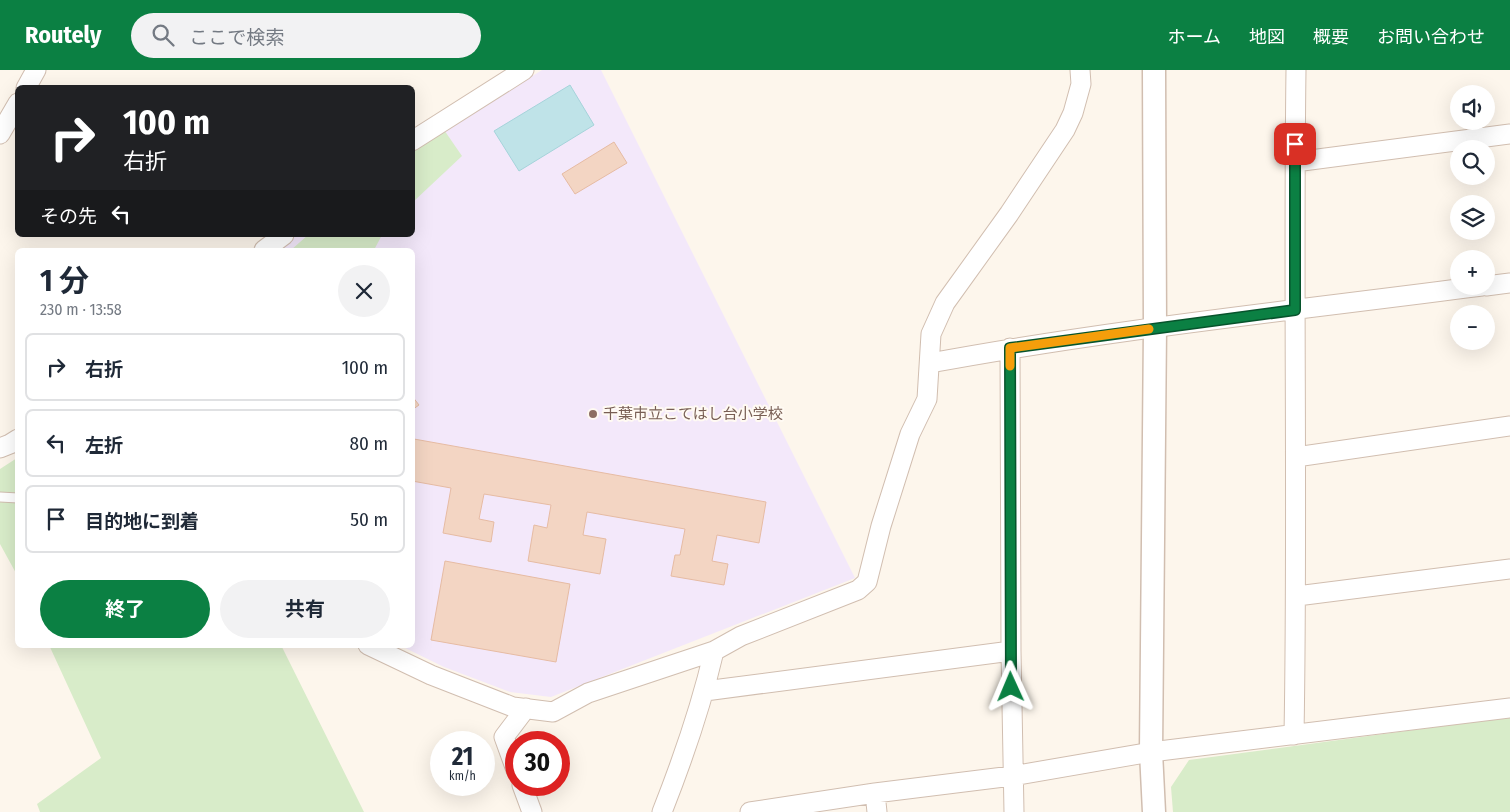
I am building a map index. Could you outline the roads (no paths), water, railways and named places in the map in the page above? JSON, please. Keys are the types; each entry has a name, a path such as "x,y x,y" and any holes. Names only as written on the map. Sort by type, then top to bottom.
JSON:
{"street":[{"path":"28,85 36,70"},
{"path":"415,139 524,70"},
{"path":"374,648 431,675 513,707 553,712 588,694 714,652 742,636 858,590 867,582 881,526 907,443 927,399 931,334 945,303 1009,214 1065,130 1073,114 1081,84 1080,70"},
{"path":"1154,70 1155,328 1151,752 1154,812"},
{"path":"1294,735 1297,596 1294,162 1296,70"},
{"path":"0,134 15,108"},
{"path":"1294,162 1510,134"},
{"path":"267,248 281,237"},
{"path":"1495,285 1510,283"},
{"path":"930,363 1010,348 1450,290"},
{"path":"1010,348 1012,776 1014,812"},
{"path":"1296,457 1510,426"},
{"path":"0,448 15,440"},
{"path":"1297,596 1510,569"},
{"path":"705,691 1011,651"},
{"path":"662,812 684,758 705,691 714,652"},
{"path":"509,731 526,708"},
{"path":"750,812 874,793 1012,776 1151,752 1510,708"},
{"path":"874,793 877,812"},
{"path":"526,796 532,812"}],"lane":[{"path":"0,497 15,498"}],"water":[{"path":"570,85 594,125 519,171 494,131"}],"place":[{"name":"千葉市立こてはし台小学校","path":"593,414"}]}
